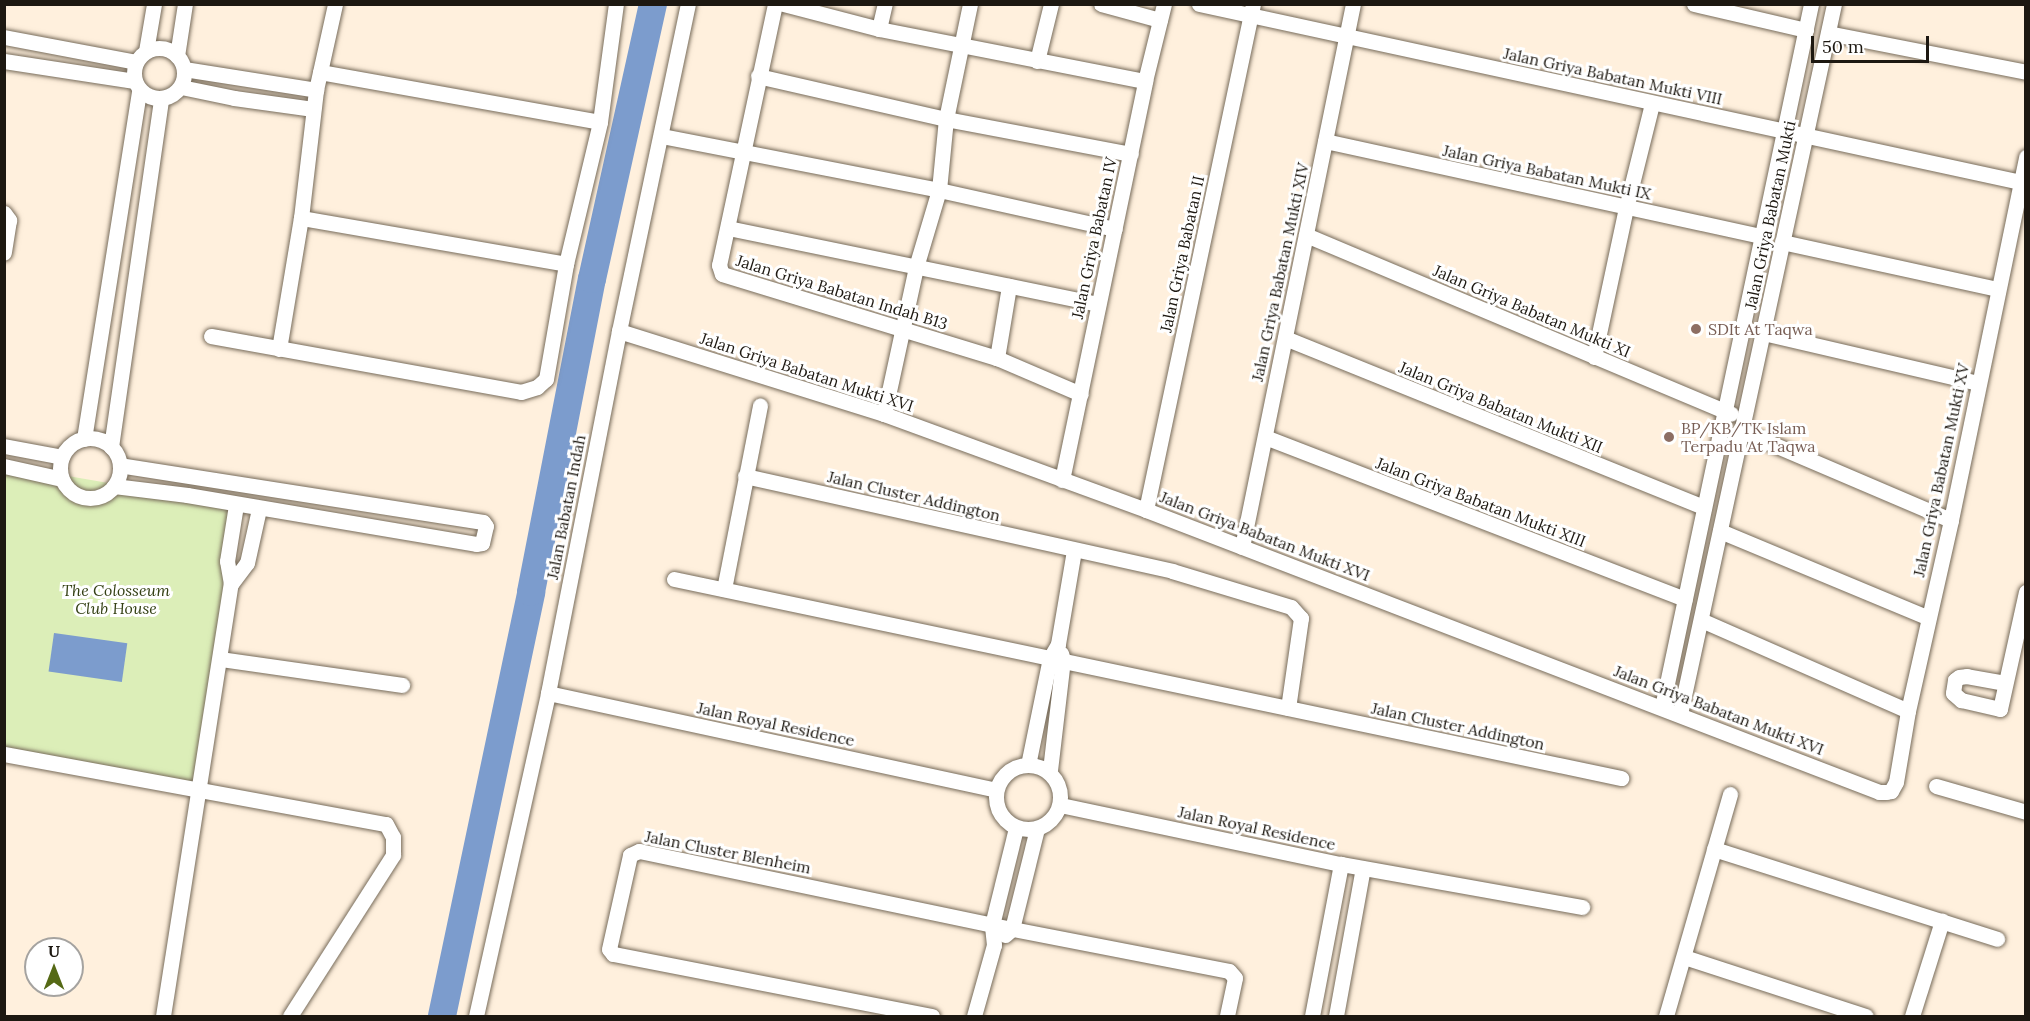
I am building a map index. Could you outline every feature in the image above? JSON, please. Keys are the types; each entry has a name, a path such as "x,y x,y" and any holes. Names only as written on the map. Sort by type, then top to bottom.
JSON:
{"street":[{"path":"84,439 141,56 154,4"},
{"path":"4,61 137,86 149,97 161,99 175,93 181,87 185,4"},
{"path":"279,349 301,218 316,90 335,4"},
{"path":"211,336 521,392 537,387 546,379 566,264 600,122 616,4"},
{"name":"Jalan Babatan Indah","path":"476,1017 548,693 619,331 662,136 688,4"},
{"path":"775,4 758,75 728,228 1098,304"},
{"path":"783,4 879,29 1145,81"},
{"path":"879,29 885,4"},
{"path":"884,414 915,267 939,190 946,119 970,4"},
{"path":"1037,61 1051,4"},
{"path":"1101,4 1160,20"},
{"name":"Jalan Griya Babatan IV","path":"1062,480 1145,81 1164,4"},
{"name":"Jalan Griya Babatan Mukti VIII","path":"1199,4 1252,10 1347,35 1652,104 2020,182"},
{"name":"Jalan Griya Babatan Mukti XIV","path":"1242,547 1353,4"},
{"path":"1694,4 1806,30"},
{"name":"Jalan Griya Babatan Mukti","path":"1662,707 1811,4"},
{"name":"Jalan Griya Babatan Mukti","path":"1680,714 1834,4"},
{"name":"Jalan Griya Babatan II","path":"1146,510 1252,10"},
{"path":"1828,33 2025,72"},
{"path":"4,37 141,56 163,48 181,62 316,90"},
{"path":"320,72 600,122"},
{"path":"758,75 946,119 1131,154"},
{"path":"181,87 226,97 313,109"},
{"path":"111,447 94,439 75,442 62,457 60,468 62,479 69,490 80,497 92,498 105,495 114,486 119,476 120,465 111,447 161,99"},
{"path":"1594,357 1626,208 1652,104"},
{"path":"662,136 939,190 1115,230"},
{"name":"Jalan Griya Babatan Mukti IX","path":"1325,141 1762,236"},
{"name":"Jalan Griya Babatan Mukti XV","path":"1891,791 1896,782 1927,617 1951,520 2025,157"},
{"path":"4,213 9,220 4,253"},
{"path":"301,218 566,264"},
{"name":"Jalan Griya Babatan Indah B13","path":"728,228 719,265 722,274 997,358 1081,394"},
{"name":"Jalan Griya Babatan Mukti XI","path":"1306,235 1725,411 1743,426 1951,520"},
{"path":"1782,242 1997,289"},
{"path":"997,358 1009,286"},
{"name":"Jalan Griya Babatan Mukti XVI","path":"619,331 884,414 1146,510 1879,792 1891,791"},
{"path":"1763,333 1978,384"},
{"name":"Jalan Griya Babatan Mukti XII","path":"1285,338 1704,507"},
{"path":"724,589 760,406"},
{"name":"Jalan Griya Babatan Mukti XIII","path":"1265,437 1684,599"},
{"path":"4,446 62,457"},
{"path":"114,486 187,495 476,544 482,543 486,526 483,522 190,474 120,465"},
{"path":"4,466 62,479"},
{"path":"187,495 190,474"},
{"name":"Jalan Cluster Addington","path":"745,476 1172,571 1291,607 1298,611 1301,618 1288,708"},
{"path":"303,516 308,494"},
{"path":"163,1017 231,584 227,561 236,505"},
{"path":"231,584 247,563 259,509"},
{"path":"1720,531 1927,617"},
{"path":"1050,770 1028,765 1016,767 1003,776 996,790 996,806 1003,820 1016,828 1037,829 1052,822 1060,805 1060,788 1050,770 1056,659 1074,550"},
{"name":"Jalan Cluster Addington","path":"674,579 1621,778"},
{"path":"2005,683 2025,592"},
{"path":"1701,620 1908,711"},
{"path":"220,659 402,685"},
{"path":"1028,765 1056,659"},
{"name":"Jalan Royal Residence","path":"548,693 996,790"},
{"path":"4,754 386,824 393,837 393,855 290,1017"},
{"path":"1936,786 2025,812"},
{"path":"1666,1017 1730,794"},
{"name":"Jalan Royal Residence","path":"1060,805 1341,864 1582,907"},
{"path":"974,1017 994,945 992,925 1016,828"},
{"path":"994,945 1012,929 1037,829"},
{"path":"1714,849 1997,939"},
{"name":"Jalan Cluster Blenheim","path":"932,1017 613,954 609,949 630,855 639,851 992,925 1229,971 1235,978 1227,1017"},
{"name":"Jalan Royal Residence","path":"1312,1017 1341,864"},
{"path":"1336,1017 1363,868"},
{"path":"1912,1017 1942,921"},
{"path":"1684,957 1866,1017"}],"green space":[{"name":"The Colosseum Club House","path":"4,465 236,505 198,791 5,754"}],"water":[{"path":"54,633 127,643 122,682 49,672"}],"waterway":[{"path":"442,1016 531,592 592,279 653,4"}],"place":[{"name":"SDIt At Taqwa","path":"1696,329"},
{"name":"BP/KB/TK Islam Terpadu At Taqwa","path":"1669,437"}]}
